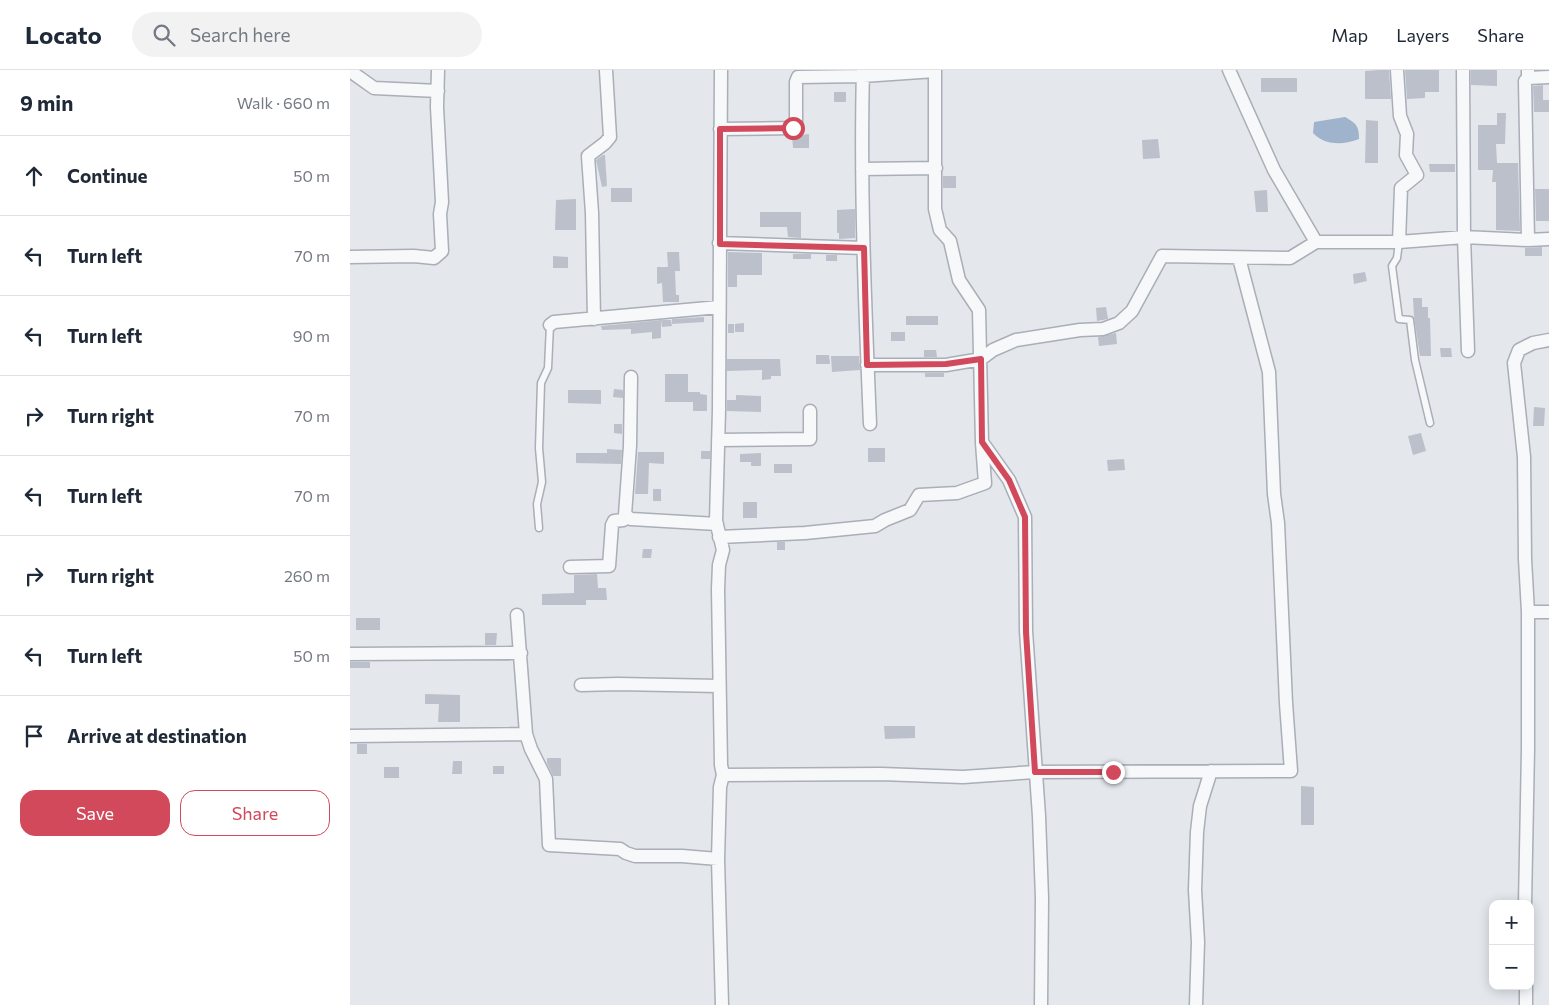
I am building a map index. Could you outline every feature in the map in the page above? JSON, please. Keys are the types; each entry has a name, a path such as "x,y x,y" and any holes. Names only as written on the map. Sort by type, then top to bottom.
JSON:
{"street":[{"path":"350,257 414,256 434,258 442,251 438,70"},
{"path":"594,319 592,213 588,156 610,137 606,70"},
{"path":"721,70 717,524 723,550 718,573 719,686 721,765 723,775 720,787 718,859 722,1005"},
{"path":"720,129 793,128 796,125 796,82 798,77 935,70 935,209 940,230 950,241 959,280 980,310 982,442 985,483 957,493 919,495 910,510 875,526 805,533 720,537"},
{"path":"1229,70 1274,170 1316,242"},
{"path":"1397,70 1400,116 1407,134 1406,155 1417,175 1401,188 1400,242"},
{"path":"1463,70 1464,237 1468,351"},
{"path":"350,71 374,88 438,91"},
{"path":"863,73 862,168 870,424"},
{"path":"1528,240 1526,82 1528,74 1549,77"},
{"path":"862,168 936,168"},
{"path":"867,365 946,364 981,359 993,350 1016,340 1080,330 1103,329 1119,323 1132,311 1162,256 1290,258 1316,242 1400,242 1464,237 1549,240"},
{"path":"720,244 864,248"},
{"path":"723,775 881,774 963,777 1035,772 1292,771 1286,703 1269,372 1239,258"},
{"path":"550,325 554,322 719,307"},
{"path":"1525,900 1528,612 1524,559 1524,457 1514,363 1519,350 1534,343 1549,340"},
{"path":"631,377 630,446 624,515 631,519 717,524"},
{"path":"718,440 810,439 810,412"},
{"path":"982,442 1009,480 1025,517 1026,632 1039,816 1042,898 1041,1005"},
{"path":"570,567 609,566 612,525 614,521 623,520 628,517"},
{"path":"1528,612 1549,612"},
{"path":"518,615 526,734 531,749 546,779 549,845 620,849 626,854 635,856 682,856 718,859"},
{"path":"350,654 521,653"},
{"path":"581,685 719,686"},
{"path":"350,736 526,734"},
{"path":"1196,1005 1198,942 1195,890 1197,832 1200,806 1211,772"},
{"path":"1526,990 1526,1005"}],"lane":[{"path":"1400,242 1397,258 1392,266 1399,319 1410,320 1415,360 1430,423"},
{"path":"539,528 538,504 542,482 538,448 541,384 548,368 550,325"}],"water":[{"path":"1345,117 1356,125 1359,139 1335,143 1323,140 1313,133 1314,122"}],"building":[{"path":"1389,70 1391,99 1365,99 1365,71"},
{"path":"1405,70 1439,70 1439,92 1425,92 1425,98 1407,99"},
{"path":"1471,70 1497,70 1497,86 1471,85"},
{"path":"1261,78 1297,78 1297,92 1261,92"},
{"path":"1543,85 1543,100 1549,100 1549,112 1534,112 1533,86"},
{"path":"834,92 846,92 846,102 834,102"},
{"path":"1497,113 1506,113 1505,144 1496,144 1497,163 1518,163 1520,231 1496,230 1496,182 1492,182 1493,170 1478,170 1478,125 1497,125"},
{"path":"1366,120 1378,121 1378,163 1365,163"},
{"path":"809,134 809,148 793,148 792,136"},
{"path":"1158,139 1160,158 1143,159 1142,140"},
{"path":"605,155 607,186 602,187 596,160"},
{"path":"1429,164 1455,164 1455,172 1430,172"},
{"path":"943,176 956,176 956,188 943,188"},
{"path":"611,188 632,188 632,202 611,202"},
{"path":"1535,189 1549,189 1549,221 1536,221"},
{"path":"1267,190 1268,212 1256,212 1254,191"},
{"path":"576,199 576,230 555,230 556,200"},
{"path":"855,209 855,238 839,239 839,233 837,233 837,210"},
{"path":"760,212 801,212 801,238 788,237 787,227 760,227"},
{"path":"1542,247 1542,256 1525,256 1525,248"},
{"path":"667,252 679,252 680,271 675,271 676,295 679,295 679,302 663,302 662,283 657,284 657,267 668,267"},
{"path":"728,252 762,253 762,275 737,275 737,287 728,287"},
{"path":"793,254 811,254 811,259 793,259"},
{"path":"826,255 837,255 837,261 826,261"},
{"path":"553,256 568,257 568,268 553,268"},
{"path":"1365,272 1367,281 1354,284 1353,274"},
{"path":"1413,298 1422,298 1422,307 1428,307 1431,356 1420,356"},
{"path":"1106,307 1108,319 1097,321 1096,308"},
{"path":"906,316 938,316 938,325 906,325"},
{"path":"704,317 704,322 672,324 672,319"},
{"path":"661,320 671,320 672,326 662,327"},
{"path":"661,320 661,338 652,339 652,332 631,334 631,329 602,330 601,326"},
{"path":"744,323 744,332 735,332 735,324"},
{"path":"728,324 734,324 734,333 728,333"},
{"path":"891,332 905,332 905,341 891,341"},
{"path":"1116,333 1117,344 1099,346 1098,337"},
{"path":"1440,348 1451,348 1452,357 1441,357"},
{"path":"924,350 936,350 937,357 924,357"},
{"path":"816,355 829,355 830,364 816,364"},
{"path":"831,356 859,356 860,370 832,372"},
{"path":"727,359 780,359 781,376 771,376 771,379 762,380 762,370 727,371"},
{"path":"925,373 944,373 944,377 925,377"},
{"path":"665,374 688,374 688,392 700,392 700,394 707,395 707,411 693,411 693,402 665,402"},
{"path":"614,389 623,390 623,398 613,397"},
{"path":"568,390 601,390 601,404 568,403"},
{"path":"736,395 761,396 761,412 727,411 727,400 736,400"},
{"path":"1534,407 1545,408 1544,426 1533,426"},
{"path":"614,424 622,424 622,434 614,433"},
{"path":"1421,433 1426,451 1413,455 1408,436"},
{"path":"868,448 885,448 885,462 868,462"},
{"path":"607,449 622,450 621,464 576,463 576,453 607,453"},
{"path":"701,451 710,451 710,459 701,459"},
{"path":"638,452 664,452 664,464 649,463 648,494 635,494"},
{"path":"761,453 761,466 751,466 751,462 740,462 740,454"},
{"path":"1124,459 1125,470 1108,471 1107,460"},
{"path":"774,464 792,464 792,473 774,473"},
{"path":"653,489 661,489 661,501 653,501"},
{"path":"743,502 757,502 757,518 743,518"},
{"path":"777,542 785,542 785,550 777,550"},
{"path":"643,549 652,549 651,558 642,558"},
{"path":"597,574 598,588 606,588 607,600 586,600 586,605 542,605 542,594 574,593 574,575"},
{"path":"356,618 380,618 380,630 356,630"},
{"path":"485,633 497,633 496,645 485,645"},
{"path":"350,662 370,662 370,668 350,668"},
{"path":"425,694 460,695 460,722 438,722 439,704 425,704"},
{"path":"884,726 915,726 915,738 885,739"},
{"path":"357,744 367,744 367,754 357,754"},
{"path":"547,758 561,758 561,776 553,776 547,763"},
{"path":"453,761 462,761 462,774 452,774"},
{"path":"493,766 504,766 504,774 493,774"},
{"path":"384,767 399,767 399,778 384,778"},
{"path":"1301,786 1314,787 1314,825 1301,825"}],"route":[{"path":"793,128 720,129 720,244 864,248 867,365 946,364 981,359 982,442 1009,480 1025,517 1026,632 1035,772 1113,772"}]}
